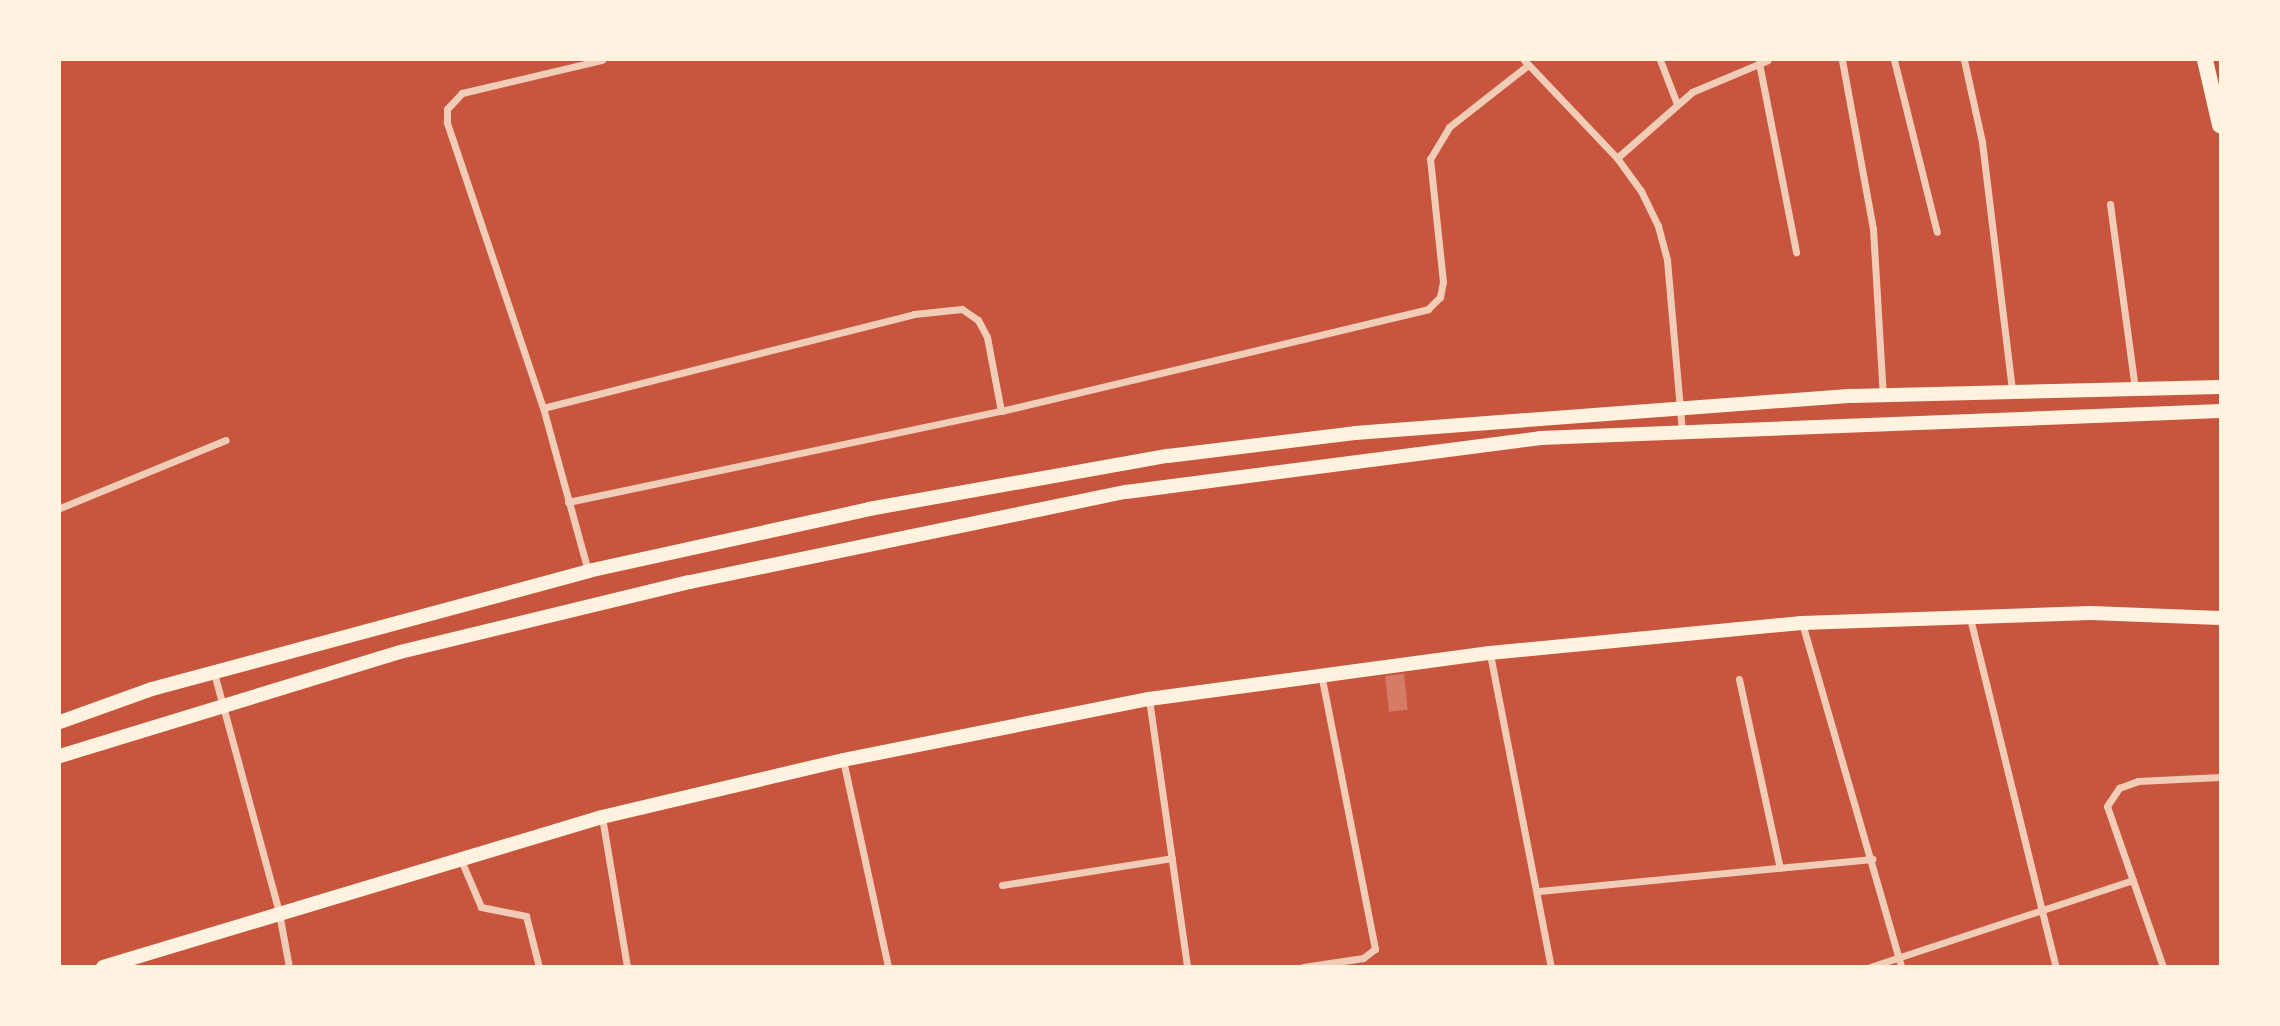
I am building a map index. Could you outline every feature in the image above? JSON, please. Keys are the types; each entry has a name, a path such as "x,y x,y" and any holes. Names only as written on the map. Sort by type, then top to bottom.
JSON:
{"main road":[{"path":"2206,60 2221,125"},
{"path":"60,722 152,689 588,571 869,509 1168,456 1354,433 1883,395 2221,387"},
{"path":"60,756 400,652 677,585 1126,492 1539,438 1682,430 2221,411"},
{"path":"103,967 602,817 843,760 1149,699 1490,653 1802,623 2091,613 2221,618"}],"street":[{"path":"588,571 543,408 447,122 447,109 462,93 601,60"},
{"path":"1660,60 1677,104"},
{"path":"1617,158 1677,104 1707,83 1765,60 1796,252"},
{"path":"1842,60 1872,229 1883,395"},
{"path":"1894,60 1937,232"},
{"path":"1964,60 1982,142 2012,390"},
{"path":"568,502 1001,411 1428,309 1440,297 1443,282 1430,159 1449,127 1526,62 1617,158 1641,191 1667,260 1682,430"},
{"path":"2110,204 2135,388"},
{"path":"543,408 914,314 962,309 978,320 987,337 1001,411"},
{"path":"60,508 226,440"},
{"path":"1970,618 2056,967"},
{"path":"1802,623 1900,963"},
{"path":"1490,653 1539,891 1551,967"},
{"path":"214,673 221,708 279,913 289,967"},
{"path":"1303,967 1363,958 1375,949 1321,674"},
{"path":"1739,679 1780,868"},
{"path":"1149,699 1187,967"},
{"path":"843,760 888,967"},
{"path":"2163,967 2133,880 2107,816 2111,797 2119,788 2138,781 2221,777"},
{"path":"602,817 628,967"},
{"path":"1002,885 1172,858"},
{"path":"1539,891 1872,859"},
{"path":"461,860 481,907 526,916 539,967"},
{"path":"1870,967 1900,963 2133,880"}],"building":[{"path":"1404,674 1408,710 1389,712 1385,676"}]}
